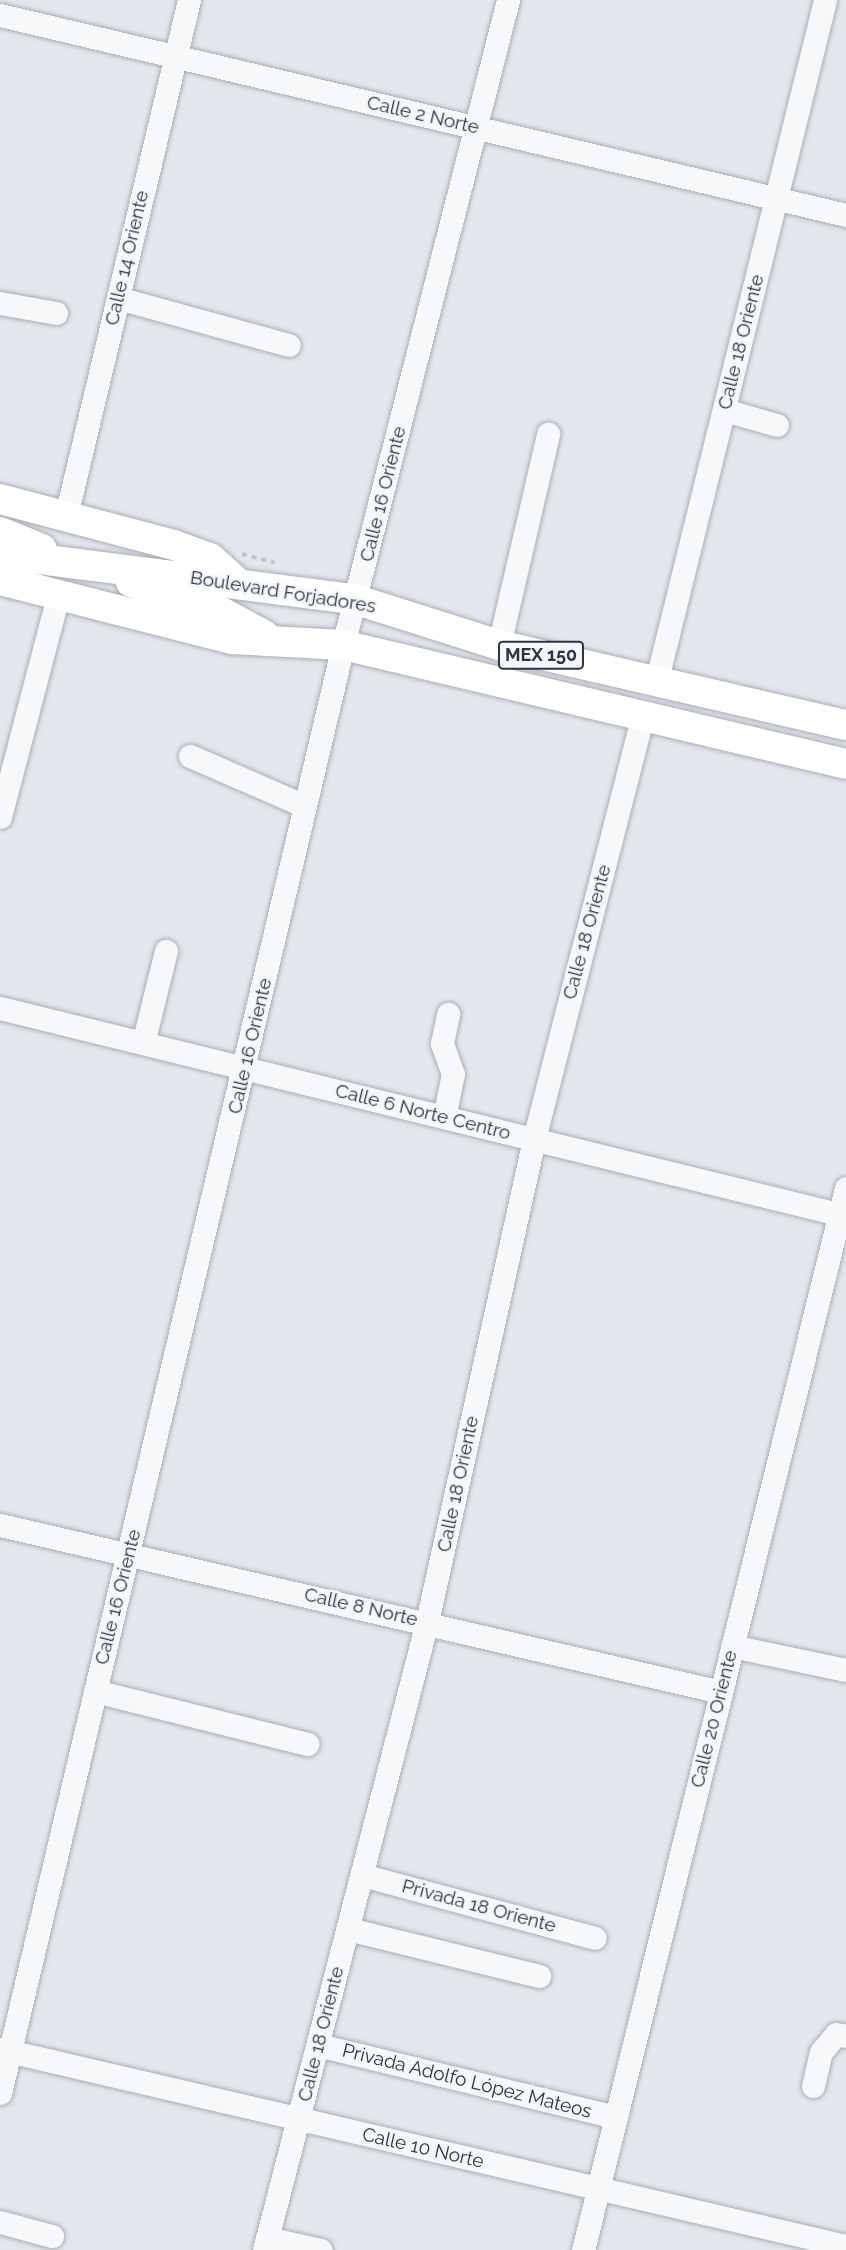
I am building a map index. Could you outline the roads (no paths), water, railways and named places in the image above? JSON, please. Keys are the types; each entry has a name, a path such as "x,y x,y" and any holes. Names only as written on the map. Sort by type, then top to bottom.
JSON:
{"main road":[{"path":"0,499 210,558 237,582"},
{"name":"MEX 150","path":"0,532 77,564 223,614 270,638 343,645 846,764"},
{"name":"Boulevard Forjadores","path":"0,554 237,582 357,600 499,645 846,725"},
{"path":"0,580 232,639 270,638"}],"street":[{"name":"Calle 14 Oriente","path":"66,516 189,0"},
{"name":"Calle 16 Oriente","path":"0,2093 5,2050 129,1555 343,645 357,600 472,127 508,0"},
{"name":"Calle 18 Oriente","path":"656,683 825,0"},
{"name":"Calle 2 Norte","path":"0,15 846,215"},
{"path":"118,298 289,345"},
{"path":"0,303 56,313"},
{"path":"724,410 777,425"},
{"path":"499,645 548,434"},
{"path":"0,817 58,596"},
{"name":"Calle 18 Oriente","path":"266,2244 427,1622 534,1139 643,715"},
{"path":"190,756 305,806"},
{"path":"143,1043 166,951"},
{"name":"Calle 6 Norte Centro","path":"0,1008 843,1215"},
{"path":"444,1117 453,1074 442,1043 448,1014"},
{"name":"Calle 20 Oriente","path":"583,2250 732,1646 843,1215 846,1188"},
{"name":"Calle 8 Norte","path":"0,1525 721,1692"},
{"path":"732,1646 846,1670"},
{"path":"95,1691 307,1744"},
{"name":"Privada 18 Oriente","path":"362,1875 595,1938"},
{"path":"348,1929 539,1976"},
{"path":"813,2086 821,2052 836,2034 846,2036"},
{"name":"Privada Adolfo López Mateos","path":"318,2045 615,2117"},
{"name":"Calle 10 Norte","path":"5,2050 846,2246"},
{"path":"3,2230 52,2236"},
{"path":"266,2244 321,2250"}]}
